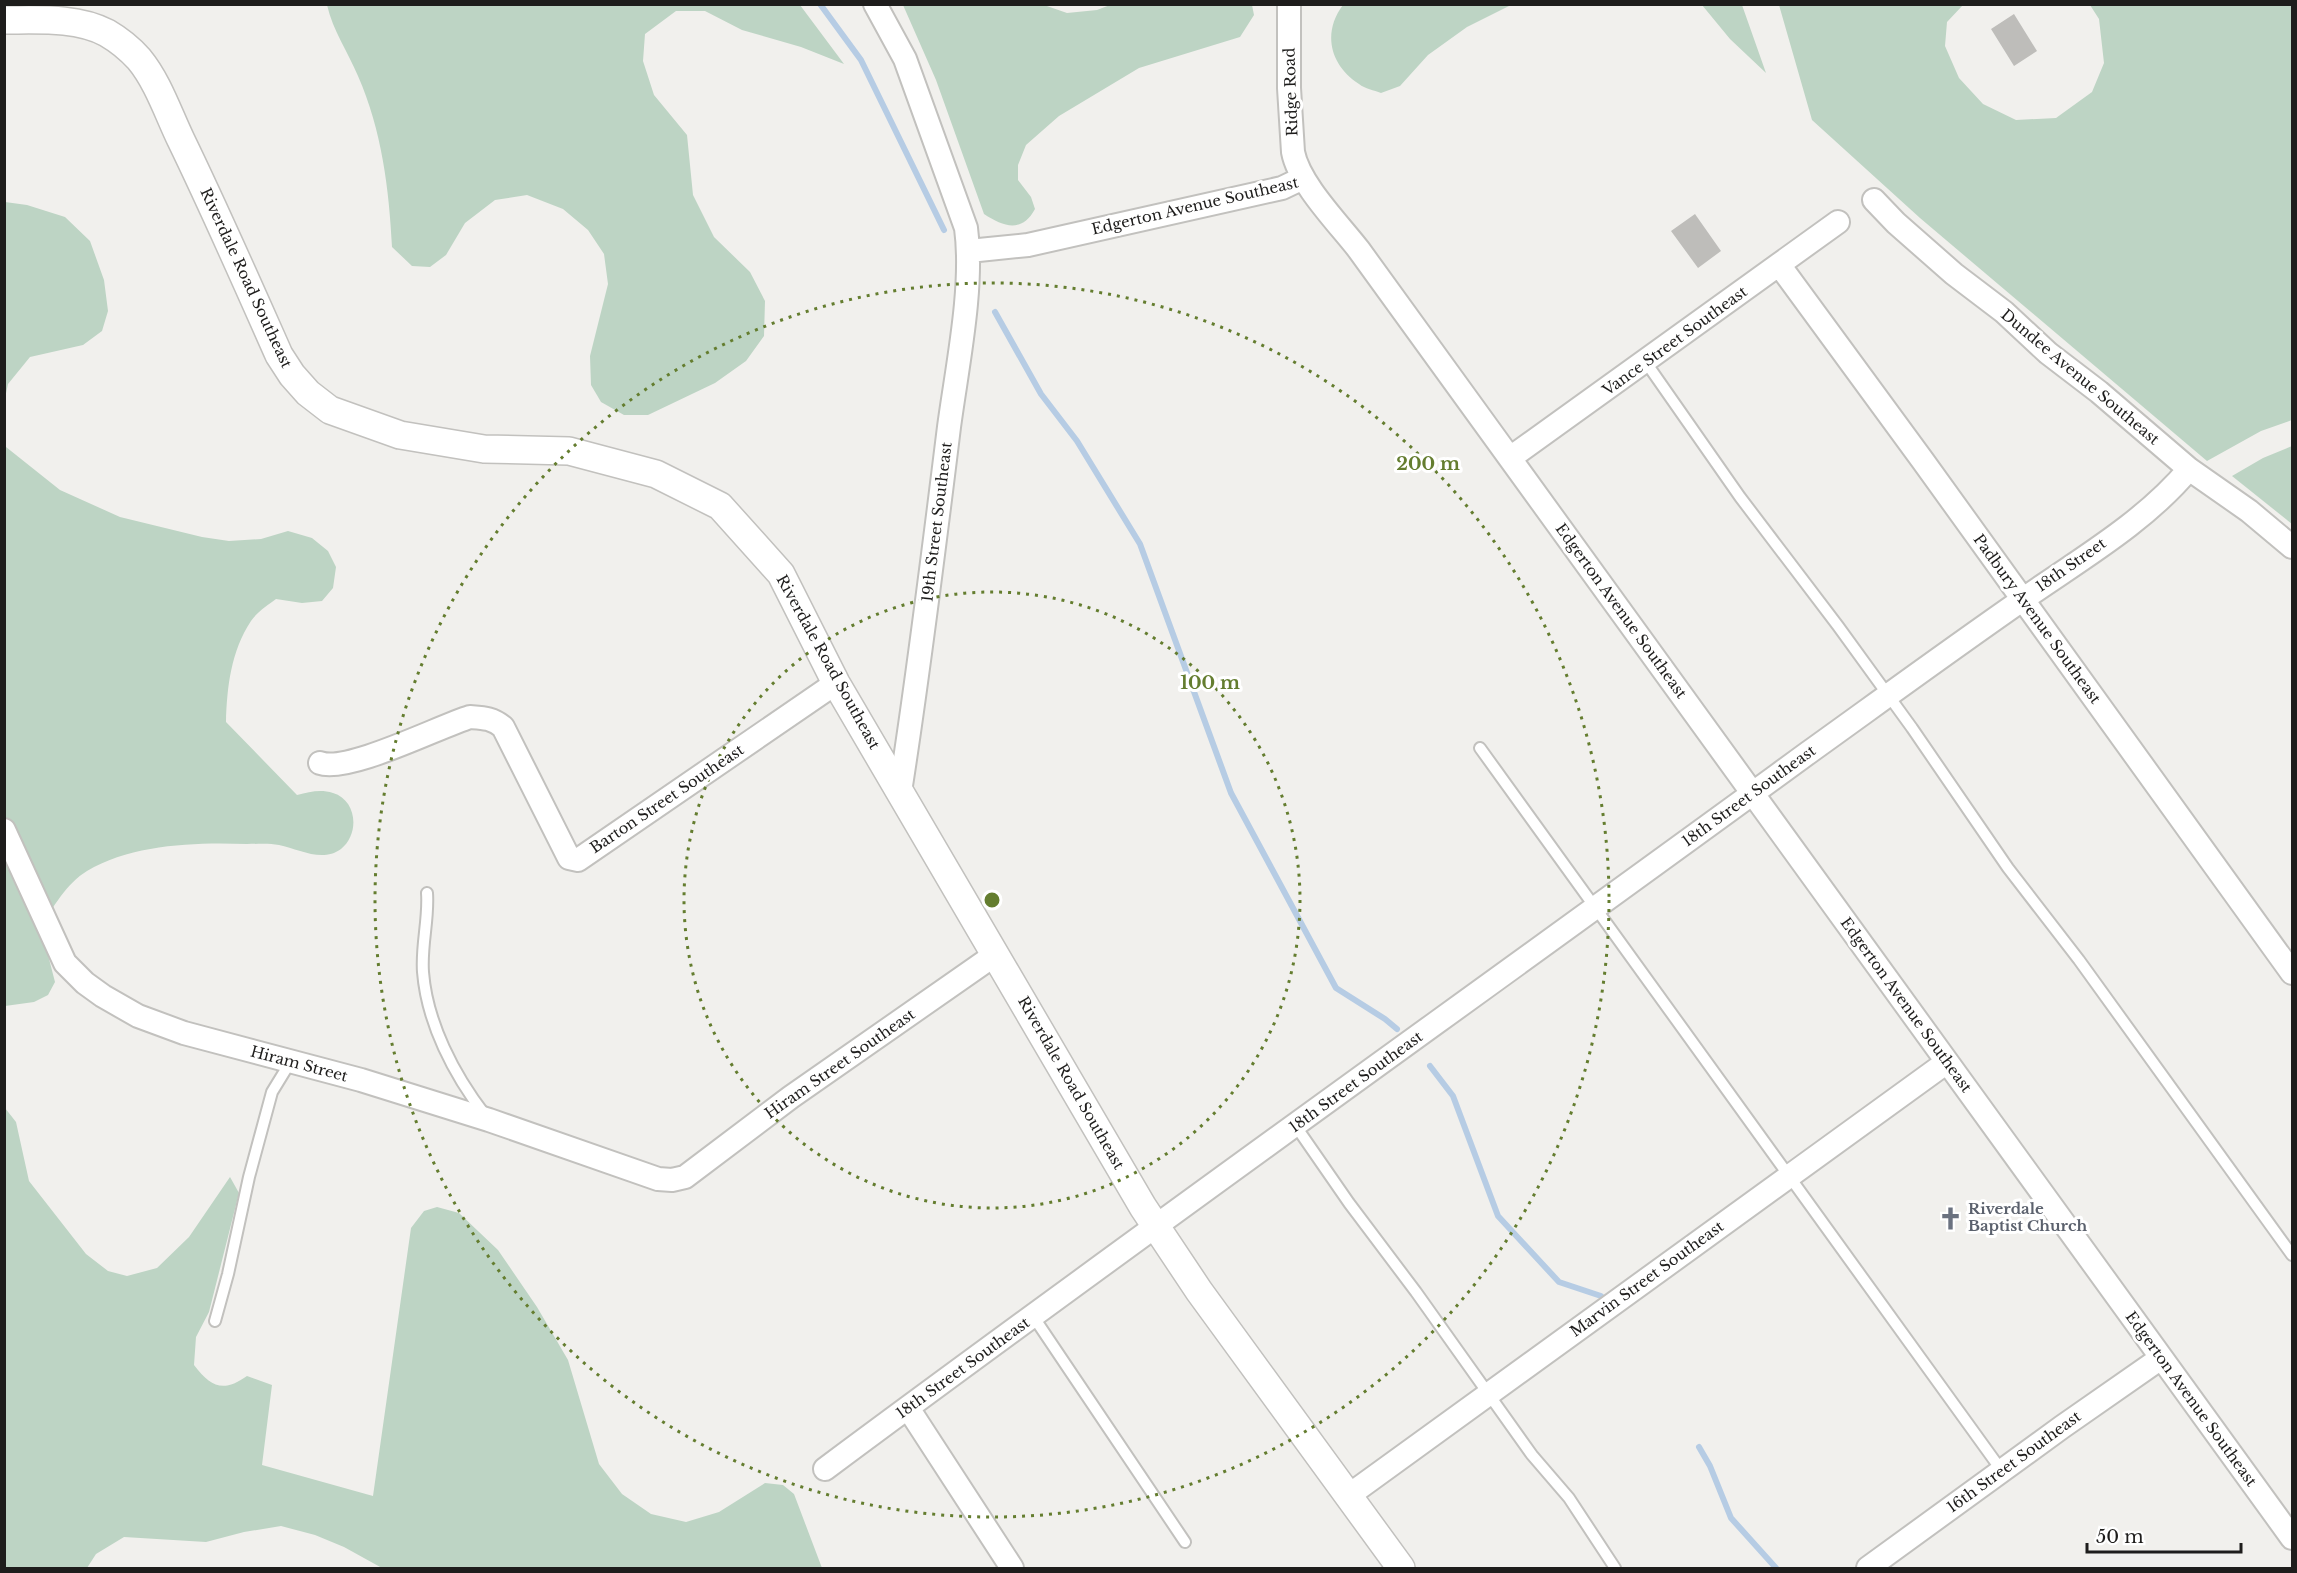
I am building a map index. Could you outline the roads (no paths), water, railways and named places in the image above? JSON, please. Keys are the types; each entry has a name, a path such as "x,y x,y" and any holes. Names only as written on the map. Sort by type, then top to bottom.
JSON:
{"street":[{"path":"875,4 905,59 966,228 969,251"},
{"name":"Ridge Road","path":"1289,4 1289,88 1293,142 1295,163 1303,178"},
{"name":"Riverdale Road Southeast","path":"4,20 56,20 84,25 106,33 139,59 149,74 188,154 279,355 292,375 315,399 330,410 400,435 484,448 569,452 656,474 720,506 781,574 836,683 1156,1226 1199,1291 1401,1569"},
{"name":"Edgerton Avenue Southeast","path":"969,251 1028,245 1282,188 1303,178 1359,250 2292,1538"},
{"name":"Dundee Avenue Southeast","path":"1874,200 1896,223 1954,274 2004,312 2048,353 2099,392 2188,469 2249,511 2292,547"},
{"name":"Vance Street Southeast","path":"1510,459 1838,222"},
{"name":"19th Street Southeast","path":"900,792 950,422 969,251"},
{"name":"Padbury Avenue Southeast","path":"1779,266 2023,599 2292,973"},
{"name":"18th Street","path":"1888,695 2085,558 2157,502 2188,469"},
{"name":"Barton Street Southeast","path":"320,763 335,765 359,759 470,717 496,721 503,727 569,858 578,860 836,683"},
{"name":"18th Street Southeast","path":"825,1469 1888,695"},
{"name":"Hiram Street","path":"4,830 65,963 103,996 138,1016 184,1033 361,1080 489,1120 658,1179 672,1180 685,1177"},
{"name":"Hiram Street Southeast","path":"685,1177 791,1097 996,954"},
{"name":"Marvin Street Southeast","path":"1348,1496 1947,1062"},
{"name":"16th Street Southeast","path":"1868,1569 2162,1358"},
{"path":"908,1408 1012,1569"}],"lane":[{"path":"1646,361 1740,497 1912,728 2008,868 2113,1006 2292,1255"},
{"path":"1480,748 1788,1176 1886,1307 2002,1471"},
{"path":"427,893 423,972 429,1002 443,1044 459,1078 489,1120"},
{"path":"214,1321 228,1274 249,1177 272,1092 291,1061"},
{"path":"1295,1125 1532,1455 1569,1498 1615,1569"},
{"path":"1033,1316 1185,1542"}],"waterway":[{"path":"820,4 861,60 944,230"},
{"path":"995,312 1041,394 1077,441 1140,544 1231,793 1336,988 1397,1029"},
{"path":"1430,1066 1453,1096 1498,1216 1559,1282 1601,1296"},
{"path":"1699,1447 1710,1466 1731,1518 1776,1568"}],"place":[{"name":"Riverdale Baptist Church","path":"1950,1218"}]}
